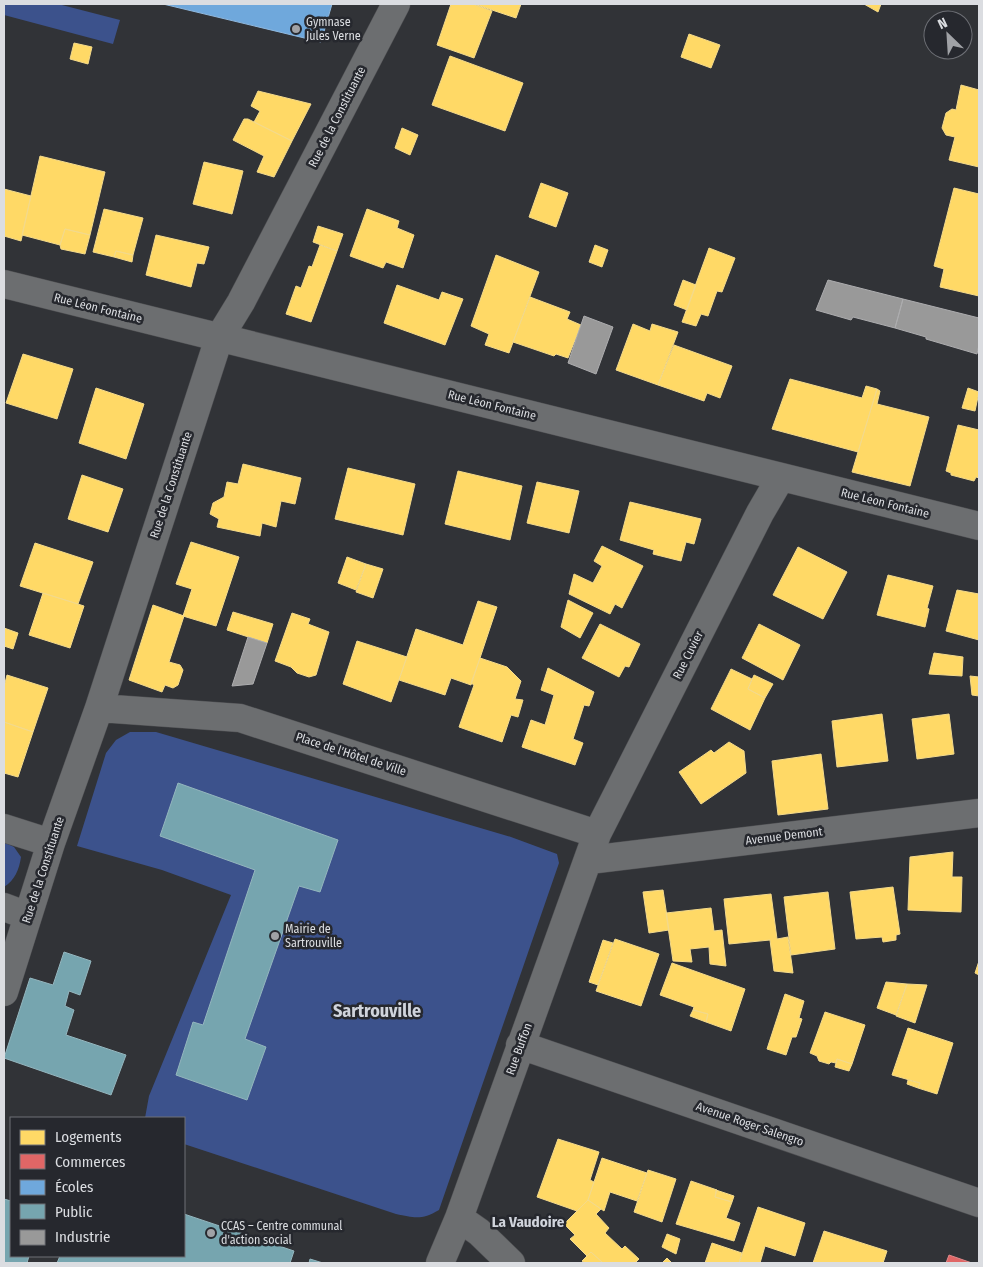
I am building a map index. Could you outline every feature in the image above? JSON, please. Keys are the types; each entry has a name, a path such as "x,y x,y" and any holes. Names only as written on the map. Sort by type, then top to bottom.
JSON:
{"street":[{"name":"Rue de la Constituante","path":"4,992 16,911 51,843 99,708 219,338 241,302 396,4"},
{"name":"Rue Léon Fontaine","path":"4,284 979,526"},
{"name":"Rue Cuvier","path":"597,834 760,513 781,477"},
{"name":"Place de l'Hôtel de Ville","path":"99,708 240,718 597,834"},
{"name":"Avenue Demont","path":"588,860 979,813"},
{"path":"4,828 51,843"},
{"name":"Rue Buffon","path":"440,1263 459,1218 597,834"},
{"name":"Avenue Roger Salengro","path":"520,1046 979,1203"},
{"path":"459,1218 479,1232 511,1263"}],"shaded area":[{"path":"4,4 58,4 120,20 113,44 4,15"},
{"path":"130,732 156,732 511,837 557,854 559,863 439,1210 418,1217 396,1214 185,1144 185,1117 145,1117 149,1096 231,895 162,870 77,846 106,753 116,740"},
{"path":"4,842 14,847 21,857 16,874 4,887"}],"building: Logements":[{"path":"451,4 473,4 492,11 474,58 437,45"},
{"path":"474,4 521,4 516,18"},
{"path":"864,4 881,4 878,12"},
{"path":"689,34 720,45 711,68 681,57"},
{"path":"74,43 92,47 88,64 70,59"},
{"path":"450,56 523,83 505,131 432,105"},
{"path":"961,85 979,90 979,167 949,160 955,137 946,135 942,128 946,113 952,109 956,110"},
{"path":"258,91 311,104 292,141 254,122 260,111 251,106"},
{"path":"244,119 248,119 292,141 274,177 257,172 264,156 233,140"},
{"path":"402,128 418,135 410,155 395,148"},
{"path":"40,156 105,172 90,235 65,229 60,245 22,235"},
{"path":"204,162 243,171 232,214 193,204"},
{"path":"541,183 568,193 556,227 529,217"},
{"path":"954,188 979,194 979,296 940,287 944,269 934,266"},
{"path":"4,189 31,196 21,241 4,236"},
{"path":"104,209 143,218 133,255 116,251 114,257 93,252"},
{"path":"367,209 399,221 397,228 414,235 403,268 386,262 383,268 350,256"},
{"path":"318,226 343,234 337,251 313,242"},
{"path":"65,229 90,235 85,254 61,249 60,245"},
{"path":"156,235 209,247 204,264 197,263 191,287 146,275"},
{"path":"320,245 337,251 311,322 286,314 296,286 301,288 309,266 312,267"},
{"path":"595,245 608,250 602,267 589,262"},
{"path":"709,248 735,258 722,292 717,291 708,316 701,314 696,326 682,322"},
{"path":"116,251 133,255 132,262 114,257"},
{"path":"496,255 539,272 509,353 485,345 489,334 471,326"},
{"path":"683,280 696,285 687,310 674,305"},
{"path":"397,285 439,300 442,292 463,299 445,345 384,323"},
{"path":"530,297 570,312 567,319 581,325 568,358 556,354 554,356 513,342"},
{"path":"633,324 650,331 652,324 678,332 658,385 616,370"},
{"path":"674,345 732,366 720,398 707,393 704,401 658,385"},
{"path":"23,354 73,369 57,419 6,403"},
{"path":"790,379 862,398 866,386 877,389 858,452 772,429"},
{"path":"96,388 144,404 126,459 79,443"},
{"path":"968,388 979,392 975,411 962,408"},
{"path":"877,389 880,391 877,404 929,417 910,486 852,472"},
{"path":"958,425 979,430 979,478 976,477 974,481 951,475 951,473 946,471"},
{"path":"243,464 301,478 295,504 281,501 276,527 262,523 260,536 217,527 219,519 210,514 213,503 224,497 227,482 238,484"},
{"path":"348,468 415,484 403,535 335,519"},
{"path":"458,471 522,486 510,540 445,524"},
{"path":"82,475 123,489 108,532 68,519"},
{"path":"537,482 579,491 569,533 527,523"},
{"path":"630,502 701,519 694,544 686,542 681,561 653,554 654,550 620,540"},
{"path":"191,542 239,557 216,626 183,616 192,589 176,584"},
{"path":"35,543 93,562 78,604 20,586"},
{"path":"602,546 643,566 622,608 615,604 610,614 569,594 574,574 593,583 602,566 594,561"},
{"path":"798,547 847,572 823,619 773,595"},
{"path":"347,557 366,564 356,590 338,583"},
{"path":"366,564 383,569 373,598 356,592"},
{"path":"888,575 933,586 927,608 929,609 925,627 877,615"},
{"path":"957,590 979,594 979,640 946,631"},
{"path":"43,593 84,606 70,648 29,635"},
{"path":"568,600 593,613 580,638 561,627"},
{"path":"478,601 497,607 471,685 451,678 445,695 399,680 416,629 463,645"},
{"path":"153,605 184,616 169,662 180,665 183,670 178,685 173,688 165,685 162,692 129,680"},
{"path":"233,612 273,624 267,643 227,630"},
{"path":"292,613 310,619 308,624 329,632 316,675 309,677 297,673 291,667 275,661"},
{"path":"600,624 640,644 629,667 625,666 619,677 582,658"},
{"path":"759,624 800,645 783,680 742,658"},
{"path":"4,628 18,633 13,649 4,646"},
{"path":"357,641 407,657 391,702 343,684"},
{"path":"934,653 963,657 962,676 929,674"},
{"path":"480,658 507,667 521,681 515,699 523,700 518,717 511,715 502,742 459,727 474,685 471,683"},
{"path":"548,668 594,692 589,706 584,705 573,739 583,743 575,765 522,747 531,720 545,725 554,695 541,690"},
{"path":"731,669 752,679 748,689 765,698 750,730 711,709"},
{"path":"7,675 48,688 33,732 4,722 4,687"},
{"path":"754,675 773,684 765,698 748,689"},
{"path":"970,676 979,677 979,696 972,695"},
{"path":"882,714 888,761 837,767 832,721"},
{"path":"949,714 954,754 917,759 912,719"},
{"path":"4,722 33,732 18,777 4,773"},
{"path":"729,742 744,751 746,773 701,804 679,772 711,750 714,753"},
{"path":"821,754 828,809 778,815 772,761"},
{"path":"953,852 952,877 962,877 961,912 908,910 910,857"},
{"path":"893,887 900,934 896,935 896,940 883,942 882,937 856,939 850,892"},
{"path":"663,890 669,930 649,933 643,892"},
{"path":"828,892 835,949 791,955 784,897"},
{"path":"771,894 777,939 788,937 793,973 774,971 770,940 729,944 724,899"},
{"path":"711,908 714,931 722,930 726,966 710,964 709,947 690,949 692,962 673,961 666,913"},
{"path":"615,939 659,954 641,1006 596,991"},
{"path":"603,940 613,943 598,985 589,982"},
{"path":"979,961 979,975 975,973"},
{"path":"672,963 745,989 731,1031 706,1022 708,1014 693,1010 694,1007 660,995"},
{"path":"886,982 907,984 896,1015 877,1008"},
{"path":"907,984 927,985 915,1023 896,1016"},
{"path":"785,994 804,1001 799,1018 802,1019 796,1037 792,1037 786,1055 767,1049"},
{"path":"693,1010 708,1014 706,1022 690,1016"},
{"path":"825,1012 865,1025 852,1064 837,1059 836,1063 831,1062 829,1064 819,1061 817,1056 810,1053"},
{"path":"908,1028 953,1043 937,1094 918,1088 920,1083 892,1075"},
{"path":"837,1059 852,1064 849,1071 835,1067"},
{"path":"908,1080 920,1083 918,1088 907,1084"},
{"path":"558,1139 599,1152 590,1180 594,1182 588,1200 577,1211 537,1197"},
{"path":"602,1158 647,1173 637,1201 610,1192 604,1211 588,1200"},
{"path":"648,1170 676,1179 662,1222 634,1212"},
{"path":"691,1181 717,1190 715,1197 732,1202 726,1218 740,1223 734,1241 676,1224"},
{"path":"716,1190 734,1196 732,1202 715,1197"},
{"path":"588,1200 601,1209 596,1214 609,1228 605,1233 622,1249 625,1246 639,1259 635,1263 603,1263 591,1252 587,1256 570,1239 575,1235 564,1224"},
{"path":"758,1207 805,1223 795,1256 765,1246 760,1263 739,1263"},
{"path":"824,1231 887,1251 883,1263 813,1263"},
{"path":"667,1234 680,1239 676,1254 662,1247"},
{"path":"712,1243 742,1253 739,1263 705,1263"},
{"path":"591,1252 603,1263 585,1263 582,1261"},
{"path":"667,1258 672,1263 662,1263"}],"building: Commerces":[{"path":"949,1255 972,1263 946,1263"}],"building: Écoles":[{"name":"Gymnase Jules Verne","path":"163,4 332,4 321,42"}],"building: Public":[{"path":"178,783 338,840 320,892 299,886 245,1039 266,1047 247,1100 176,1075 193,1022 203,1025 255,870 160,836"},
{"path":"64,952 91,961 80,995 69,991 65,1006 74,1010 66,1035 126,1055 111,1095 4,1058 30,978 53,985"},
{"path":"4,1199 10,1201 10,1257 29,1257 27,1263 4,1263"},
{"name":"CCAS – Centre communal d'action social","path":"185,1214 294,1251 290,1263 57,1263 60,1257 185,1257"},
{"path":"310,1259 323,1263 309,1263"}],"building: Industrie":[{"path":"828,280 903,299 895,328 853,317 851,320 816,310"},
{"path":"903,299 979,318 977,354 895,328"},
{"path":"584,316 613,327 596,374 568,363"},
{"path":"248,637 267,643 253,684 232,686"}],"place":[{"name":"Gymnase Jules Verne","path":"296,29"},
{"name":"Mairie de Sartrouville","path":"275,936"},
{"name":"CCAS – Centre communal d'action social","path":"211,1233"}],"district":[{"name":"Sartrouville","path":"377,1011"},
{"name":"La Vaudoire","path":"528,1222"}]}
